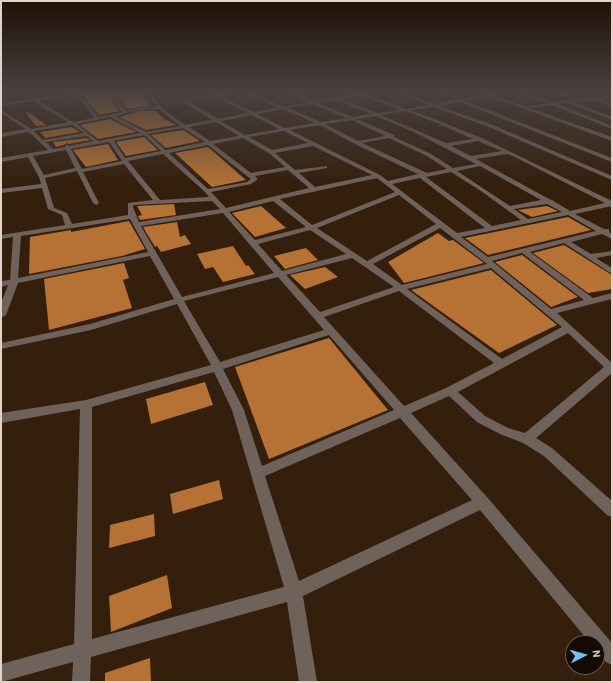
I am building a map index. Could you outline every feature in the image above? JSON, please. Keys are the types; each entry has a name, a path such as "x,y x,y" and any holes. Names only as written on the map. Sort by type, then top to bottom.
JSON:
{"street":[{"path":"21,124 44,141 51,150"},
{"path":"1,135 66,124"},
{"path":"72,124 96,141"},
{"path":"126,124 144,133 166,151 210,195 482,502 612,656"},
{"path":"182,124 255,179 254,181 210,195 130,204 134,221 217,366 238,410 259,473 294,592 308,682"},
{"path":"1,166 67,146 196,124"},
{"path":"224,124 271,152 314,189"},
{"path":"271,124 378,176 489,262 569,328 611,369 527,439"},
{"path":"42,177 125,161 166,151 314,124"},
{"path":"321,124 423,175 491,229"},
{"path":"364,124 392,136 454,170 528,222"},
{"path":"396,124 445,145 482,164 612,237"},
{"path":"441,124 508,152 612,204"},
{"path":"485,124 612,178"},
{"path":"521,124 612,160"},
{"path":"570,124 612,139"},
{"path":"600,124 612,129"},
{"path":"591,132 612,129"},
{"path":"44,141 88,134"},
{"path":"357,143 392,136"},
{"path":"110,139 125,161 158,202"},
{"path":"445,145 480,139"},
{"path":"271,152 314,144"},
{"path":"67,146 96,203"},
{"path":"470,158 508,152"},
{"path":"3,158 30,157"},
{"path":"30,157 42,177 51,210 64,214 69,226"},
{"path":"386,183 482,164"},
{"path":"249,175 325,167"},
{"path":"594,170 606,168"},
{"path":"1,237 69,226 134,221 223,211 274,198 378,176"},
{"path":"1,191 44,186"},
{"path":"252,243 311,228 399,193"},
{"path":"274,198 311,228 367,264 501,363"},
{"path":"509,208 550,201"},
{"path":"455,236 612,204"},
{"path":"367,264 440,225"},
{"path":"318,316 400,288 489,262 523,250 612,229"},
{"path":"1,315 14,282 17,234"},
{"path":"565,241 612,272"},
{"path":"523,250 591,301"},
{"path":"1,284 152,253"},
{"path":"590,257 612,253"},
{"path":"1,346 91,327 179,300 353,255"},
{"path":"549,312 612,296"},
{"path":"259,473 450,391 569,328"},
{"path":"1,418 86,404 330,331"},
{"path":"450,391 481,419 504,431 527,439 548,452 612,510"},
{"path":"81,682 83,650 86,404"},
{"path":"1,673 294,592 482,502"}],"building":[{"path":"34,124 46,125 36,126"},
{"path":"120,124 136,132 98,139 80,125"},
{"path":"133,124 176,125 146,130"},
{"path":"72,127 80,132 45,138 40,132"},
{"path":"183,130 200,141 166,148 151,135"},
{"path":"144,137 158,150 126,156 116,142"},
{"path":"87,138 90,140 69,144 67,143 56,147 53,142"},
{"path":"108,144 118,160 86,167 73,150"},
{"path":"208,147 246,180 212,187 175,153"},
{"path":"174,204 176,215 140,220 138,216 142,215 137,206"},
{"path":"261,206 286,228 255,237 232,213"},
{"path":"547,206 558,211 532,217 518,210"},
{"path":"568,217 591,230 488,255 465,238"},
{"path":"129,221 145,249 122,256 29,274 30,237 71,230 71,232"},
{"path":"177,222 180,237 185,235 191,244 161,252 157,246 155,247 143,227"},
{"path":"438,233 449,241 453,240 484,263 404,283 388,262"},
{"path":"564,245 612,275 612,289 588,293 533,253"},
{"path":"233,246 246,266 248,265 255,274 223,282 213,267 205,269 197,254"},
{"path":"306,248 318,260 285,269 274,256"},
{"path":"522,255 578,297 551,307 495,262"},
{"path":"124,263 129,278 123,280 132,308 49,330 44,279"},
{"path":"325,267 338,277 305,289 290,275"},
{"path":"491,270 557,325 499,353 411,290"},
{"path":"329,338 388,410 269,459 235,367"},
{"path":"205,382 213,405 151,424 146,399"},
{"path":"219,480 223,499 173,514 170,494"},
{"path":"154,514 155,536 109,548 110,525"},
{"path":"167,575 172,608 111,632 109,596"},
{"path":"150,658 151,682 105,682 105,673"}]}
